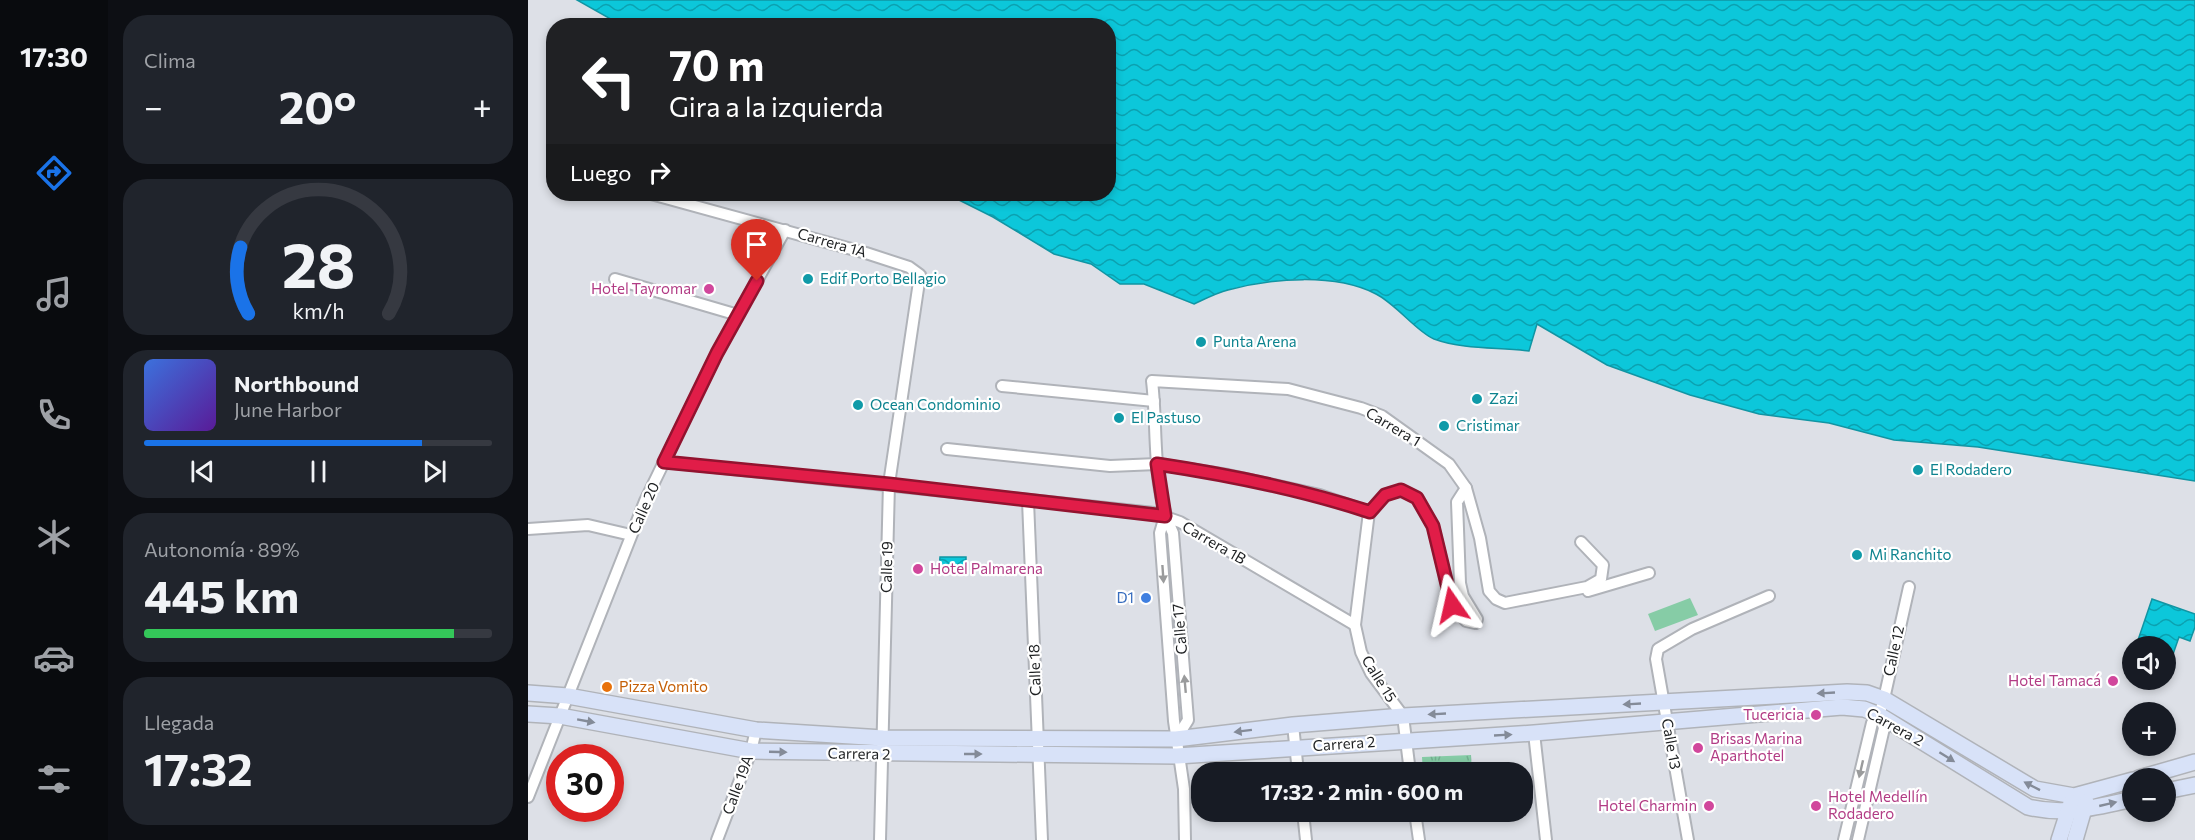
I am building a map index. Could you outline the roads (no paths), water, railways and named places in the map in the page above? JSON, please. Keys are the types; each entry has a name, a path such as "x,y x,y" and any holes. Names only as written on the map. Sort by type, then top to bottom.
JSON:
{"street":[{"name":"Carrera 1A","path":"679,201 909,267 920,275 919,295"},
{"name":"Calle 20","path":"528,797 631,535 664,462 717,353 785,231"},
{"path":"615,279 738,315"},
{"name":"Calle 19","path":"880,840 889,484 919,295"},
{"name":"Calle 17","path":"1152,381 1157,464 1165,516 1173,533 1188,720 1176,739"},
{"name":"Carrera 1","path":"1152,381 1288,389 1361,408 1382,416 1449,464 1466,488 1480,538 1489,591 1496,599 1505,603 1546,596"},
{"path":"1002,386 1155,401"},
{"path":"947,449 1110,466 1157,464 1228,475 1320,495 1370,512 1385,495 1401,490 1417,498 1433,526 1452,605 1466,621 1475,623 1476,614 1463,596 1460,583 1458,501 1466,488"},
{"name":"Carrera 1B","path":"664,462 889,484 1165,516 1180,522 1356,625"},
{"name":"Calle 18","path":"1028,501 1042,840"},
{"name":"Calle 15","path":"1370,512 1356,625 1361,652 1371,673 1403,716 1409,762"},
{"name":"Calle 17","path":"1165,516 1160,533 1177,756 1184,789 1185,840"},
{"path":"528,529 588,525 631,535"},
{"path":"1546,596 1587,587 1601,579 1603,565 1581,542"},
{"path":"1546,596 1589,591 1650,573"},
{"name":"Calle 12","path":"1858,840 1884,728 1880,716 1909,587"},
{"name":"Calle 13","path":"1688,840 1656,658 1658,649 1692,629 1769,596"},
{"path":"1168,644 1182,643"},
{"name":"Carrera 2","path":"528,714 560,716 751,751 882,754 1176,739 1293,725 1403,716 1847,692 1867,693 1884,699 2035,789 2081,795 2122,783"},
{"name":"Carrera 2","path":"528,693 568,696 756,730 1177,756 1534,733 1842,706 1864,709 1880,716 2028,807 2048,812 2067,812 2122,801"},
{"name":"Calle 12","path":"1844,840 1872,723 1880,716"},
{"path":"1293,725 1297,762"},
{"name":"Calle 19A","path":"717,840 751,751 756,730"},
{"path":"1534,733 1546,840"},
{"path":"2174,768 2195,762"},
{"path":"2176,789 2195,785"},
{"path":"2075,840 2084,810 2081,795"},
{"path":"2060,840 2067,812 2081,795"},
{"path":"1304,822 1306,840"},
{"path":"1417,822 1419,840"}],"water":[{"path":"577,0 2195,0 2195,481 1978,447 1894,440 1829,423 1759,414 1690,395 1607,365 1537,324 1529,351 1445,343 1427,335 1376,294 1342,283 1323,280 1283,280 1224,291 1194,304 1144,284 1120,284 1091,264 1054,254 993,217 961,201 1116,201 1116,18 609,18"},
{"path":"940,557 966,557 966,571 939,570"},
{"path":"2152,599 2195,614 2195,627 2190,641 2179,637 2176,646 2176,636 2139,636"}],"place":[{"name":"Edif Porto Bellagio","path":"808,279"},
{"name":"Hotel Tayromar","path":"709,289"},
{"name":"Punta Arena","path":"1201,342"},
{"name":"Zazi","path":"1477,399"},
{"name":"Ocean Condominio","path":"858,405"},
{"name":"El Pastuso","path":"1119,418"},
{"name":"Cristimar","path":"1444,426"},
{"name":"El Rodadero","path":"1918,470"},
{"name":"Mi Ranchito","path":"1857,555"},
{"name":"Hotel Palmarena","path":"918,569"},
{"name":"D1","path":"1146,598"},
{"name":"Hotel Tamacá","path":"2113,681"},
{"name":"Pizza Vomito","path":"607,687"},
{"name":"Tucericia","path":"1816,715"},
{"name":"Brisas Marina Aparthotel","path":"1698,748"},
{"name":"Hotel Charmin","path":"1709,806"},
{"name":"Hotel Medellín Rodadero","path":"1816,806"}]}
